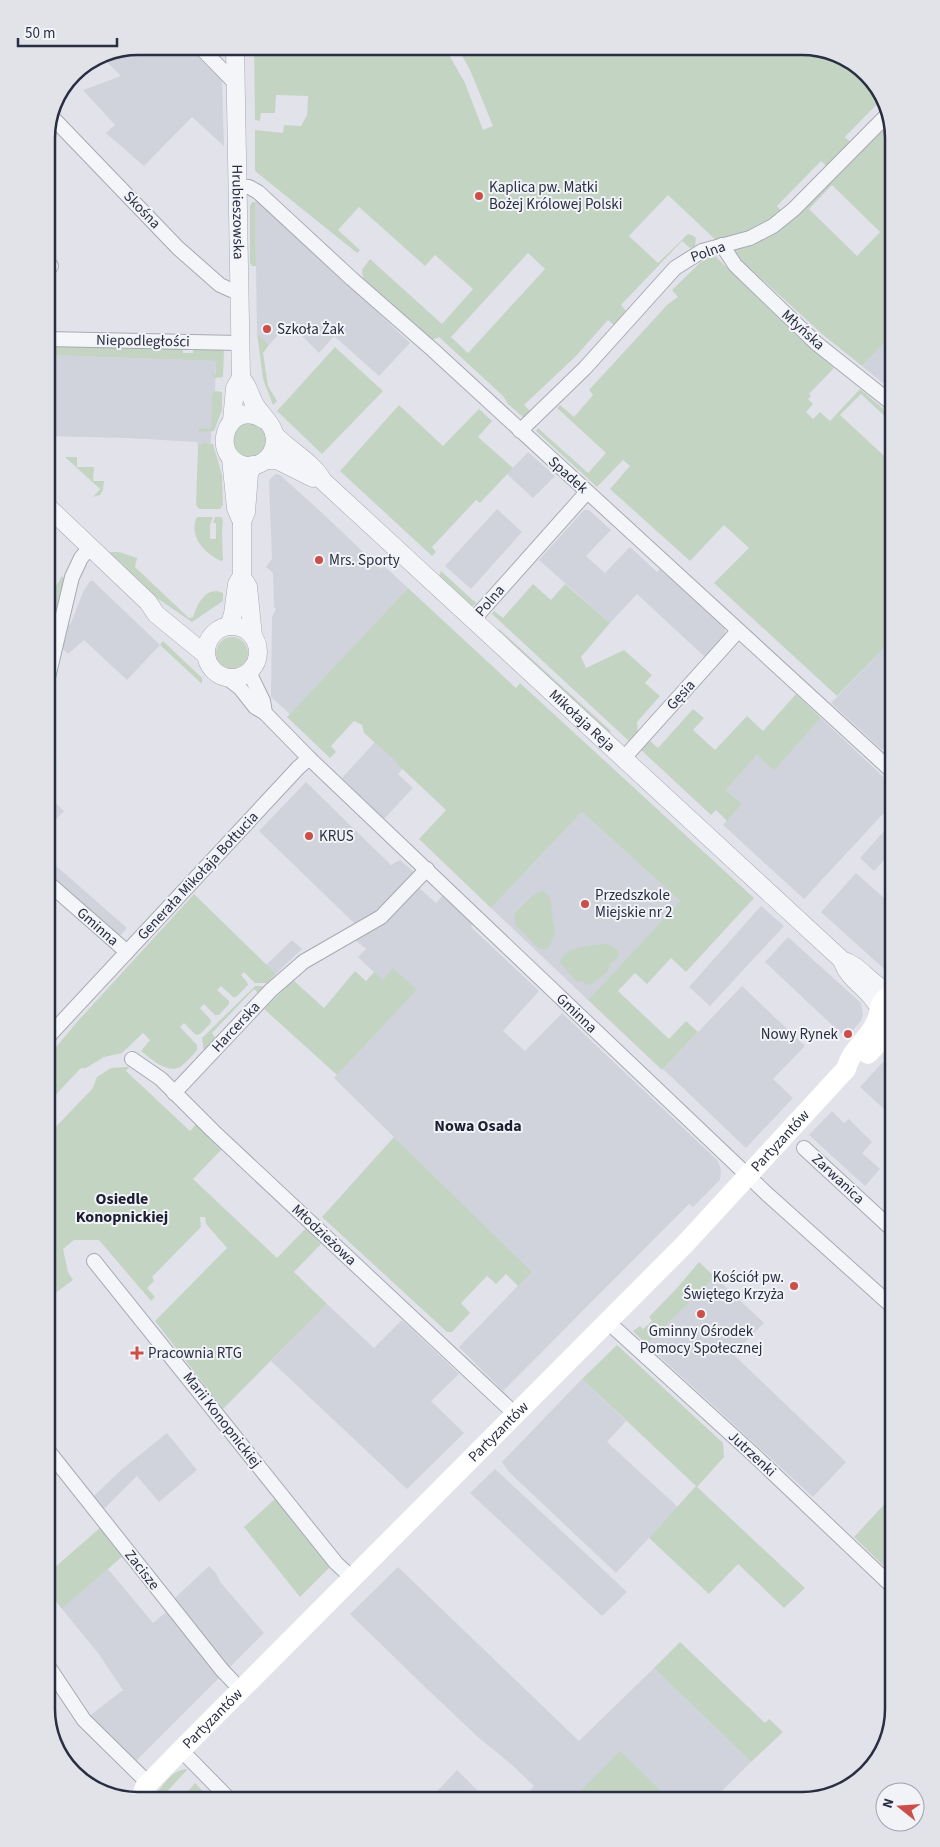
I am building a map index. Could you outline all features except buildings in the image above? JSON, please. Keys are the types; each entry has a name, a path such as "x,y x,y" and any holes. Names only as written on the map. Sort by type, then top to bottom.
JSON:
{"main road":[{"name":"Partyzantów","path":"131,1792 135,1789 144,1790 240,1689 685,1244 846,1069 853,1053 874,1028 885,999"},
{"path":"879,1011 882,1023 885,1026"},
{"name":"Partyzantów","path":"846,1069 857,1064 885,1036"}],"street":[{"path":"208,55 236,84"},
{"name":"Hrubieszowska","path":"235,55 241,378 269,427"},
{"name":"Polna","path":"520,431 585,368 674,268 702,251 750,238 781,220 882,120"},
{"name":"Skośna","path":"57,122 178,248 220,285 232,290 238,290"},
{"name":"Spadek","path":"237,187 249,187 258,192 885,765"},
{"name":"Młyńska","path":"722,246 735,265 803,332 885,398"},
{"name":"Niepodległości","path":"55,339 239,343"},
{"name":"Hrubieszowska","path":"232,421 235,388 241,378"},
{"path":"242,522 236,508 231,458 224,446 224,439 225,432 232,421 246,415 253,415 269,427 275,443 273,449 250,474 246,512 242,522 242,577 248,587 253,636 258,648 258,655 254,667 249,672 239,678 228,678 213,670 207,661 206,655 209,640 221,630 233,614 237,584 242,577"},
{"name":"Mikołaja Reja","path":"269,427 282,443 315,470 323,482 842,960 857,967 885,990"},
{"path":"231,458 243,465 259,463"},
{"name":"Mikołaja Reja","path":"259,463 272,459 323,482"},
{"name":"Polna","path":"473,620 587,492"},
{"path":"55,514 148,602 156,614 206,655"},
{"path":"55,648 72,577 90,547"},
{"path":"148,602 158,605 196,630 242,628 253,636"},
{"name":"Gęsia","path":"623,759 738,632"},
{"name":"Gminna","path":"249,672 263,701 265,713"},
{"name":"Gminna","path":"228,678 240,688 255,707 265,713 309,758 748,1176 885,1300"},
{"name":"Generała Mikołaja Bołtucia","path":"55,1029 309,758"},
{"name":"Harcerska","path":"174,1092 271,990 302,963 381,917 427,869"},
{"name":"Gminna","path":"55,889 127,952"},
{"name":"Mikołaja Reja","path":"842,960 847,971 874,1000 879,1011"},
{"name":"Młodzieżowa","path":"132,1059 153,1073 174,1092 515,1414"},
{"name":"Zarwanica","path":"804,1148 885,1223"},
{"name":"Marii Konopnickiej","path":"94,1261 336,1563 352,1578"},
{"name":"Jutrzenki","path":"608,1322 754,1455 885,1579"},
{"name":"Zacisze","path":"55,1459 217,1664 240,1689"},
{"path":"55,1676 88,1725 144,1790"},
{"path":"181,1750 222,1792"}],"shaded area":[{"path":"138,55 196,55 222,81 224,146 192,117 144,166 106,133 115,125 83,90 121,76 106,61"},
{"path":"255,202 262,203 410,343 379,376 334,336 319,353 289,323 269,345 257,333"},
{"path":"885,342 885,385 862,366"},
{"path":"55,355 216,361 215,391 212,396 211,443 198,445 197,442 55,436"},
{"path":"528,452 555,476 533,498 507,474"},
{"path":"276,474 280,475 320,511 381,569 384,566 408,588 290,714 271,697 272,617 276,609 274,607 273,573 266,567 272,559 269,483 270,479"},
{"path":"497,509 522,532 471,589 445,566"},
{"path":"584,510 589,510 611,530 586,556 605,573 630,547 657,572 660,569 725,628 725,635 706,658 637,594 610,623 539,560"},
{"path":"90,581 93,581 160,645 127,680 84,640 68,654 61,647 64,631 71,623 83,592"},
{"path":"885,647 885,747 882,750 831,703"},
{"path":"821,718 885,778 885,812 804,899 723,825 742,804 726,790 757,755 774,769"},
{"path":"375,742 403,768 398,774 413,788 384,819 342,778"},
{"path":"306,782 391,865 400,860 414,872 376,914 355,924 259,831"},
{"path":"55,802 64,811 55,821"},
{"name":"Przedszkole Miejskie nr 2","path":"582,812 680,901 588,1000 491,908"},
{"path":"885,830 885,859 874,871 860,858"},
{"path":"55,865 127,928 118,938 55,882"},
{"path":"856,873 885,899 885,970 821,912"},
{"path":"417,886 436,903 443,895 473,924 471,927 539,991 503,1031 525,1051 562,1013 718,1161 721,1170 720,1180 693,1207 689,1204 503,1391 459,1347 531,1272 334,1078 417,990 382,980 358,957 366,949 355,940 381,926"},
{"path":"761,906 784,926 710,1006 689,987"},
{"path":"788,937 861,1003 863,1015 861,1021 846,1038 765,962"},
{"path":"292,940 302,949 276,974 266,965"},
{"path":"742,986 805,1046 773,1079 793,1098 746,1148 663,1069"},
{"path":"885,1060 885,1110 860,1087"},
{"path":"832,1111 844,1123 849,1119 872,1142 862,1153 880,1169 865,1186 809,1135"},
{"path":"715,1277 764,1323 733,1354 846,1462 813,1497 647,1345"},
{"path":"327,1304 374,1348 402,1320 459,1374 431,1401 464,1433 407,1489 271,1361"},
{"path":"582,1379 626,1421 607,1442 678,1507 616,1573 509,1472 502,1462"},
{"path":"167,1433 197,1470 159,1502 137,1476 104,1509 93,1497 121,1470"},
{"path":"495,1469 627,1592 602,1616 470,1493"},
{"path":"209,1566 216,1573 221,1583 264,1633 229,1668 174,1599"},
{"path":"398,1567 579,1741 654,1668 751,1762 721,1792 528,1792 534,1786 479,1738 350,1614"},
{"path":"108,1569 153,1623 166,1612 220,1677 134,1763 88,1717 123,1690 98,1653 62,1609"},
{"path":"457,1770 479,1792 436,1792"}],"green space":[{"path":"254,55 449,55 465,83 483,130 493,126 462,55 807,55 834,61 861,79 878,104 845,137 851,143 881,113 883,122 885,138 885,342 862,366 822,334 742,261 737,260 668,195 629,236 658,263 688,234 696,238 695,247 690,248 682,241 621,305 627,312 615,326 608,320 576,356 524,405 531,412 525,419 439,337 430,339 363,278 362,270 370,259 442,324 473,289 435,255 425,266 359,207 338,230 360,250 357,253 255,171 255,130 283,133 284,125 301,126 307,115 308,96 276,95 275,113 261,113 260,121 255,120","holes":["821,161 828,167 783,212 777,206","832,185 880,232 857,256 809,209","528,253 545,269 468,353 451,337"]},
{"path":"252,202 255,202 256,266 252,266 250,263 250,206"},
{"path":"711,252 799,338 834,368 809,394 811,396 808,399 813,404 806,412 813,419 820,412 830,421 860,389 885,410 885,417 861,394 840,415 885,457 885,647 837,696 714,583 749,548 724,525 690,561 610,489 630,466 623,460 597,487 536,431 538,428 588,473 606,453 557,408 560,405 574,417 593,395 589,390 668,304 678,297 672,290"},
{"path":"257,333 269,345 263,353 268,386 277,401 273,405 263,379"},
{"path":"55,345 183,348 183,353 193,353 194,348 216,349 224,351 223,377 215,378 212,374 216,374 216,361 55,355"},
{"path":"335,347 383,391 322,454 277,411"},
{"path":"215,391 222,392 222,410 214,431 199,432 199,428 211,429 212,395"},
{"path":"399,405 443,446 479,409 492,421 478,437 513,468 480,503 476,500 432,547 436,552 432,556 340,471"},
{"path":"250,423 257,424 262,428 266,433 266,447 262,452 257,456 250,457 243,456 238,452 234,447 233,440 234,433 238,428 243,424"},
{"path":"205,443 213,444 222,475 223,505 220,509 199,509 196,505 198,445"},
{"path":"65,457 77,457 77,467 94,467 93,481 104,481 103,490 100,495 93,497 100,489"},
{"path":"197,517 213,517 210,525 210,539 216,539 216,523 213,523 215,517 221,517 223,520 223,560 215,558 199,543 195,531"},
{"path":"111,552 119,552 137,558 135,567 189,618 193,617 200,601 207,594 217,591 223,593 223,601 192,622 151,594 108,555"},
{"path":"441,571 477,604 471,606 438,579"},
{"path":"62,576 66,580 55,627 55,585"},
{"path":"533,584 551,600 565,584 610,623 581,657 586,668 624,650 652,675 645,683 660,696 637,722 638,736 631,743 492,614 494,611 503,618"},
{"path":"408,588 516,688 520,683 754,898 686,972 671,958 647,984 635,973 618,991 669,1039 686,1021 698,1032 662,1070 588,1000 680,901 582,812 491,908 419,839 446,810 364,733 362,725 354,721 331,746 336,752 330,758 287,717"},
{"path":"499,629 611,731 608,735 496,633"},
{"path":"232,637 243,642 248,653 243,664 232,669 221,664 216,653 221,642"},
{"path":"163,641 202,678 202,684 160,645"},
{"path":"796,694 821,718 774,770 757,755 726,790 742,804 727,821 716,810 711,815 641,750 649,740 658,748 693,709 704,718 693,730 715,750 747,716 763,731"},
{"path":"541,891 545,892 550,899 555,929 554,938 546,949 538,948 515,924 514,917 516,912 534,894"},
{"path":"194,894 276,974 267,983 255,983 244,972 241,975 248,985 236,997 233,997 221,986 217,990 229,1001 229,1004 219,1015 215,1015 204,1004 200,1008 211,1020 210,1024 200,1034 196,1035 184,1023 180,1027 197,1045 197,1050 180,1067 175,1069 164,1067 141,1051 150,1040 143,1033 122,1053 104,1057 86,1068 81,1068 55,1095 55,1048"},
{"path":"607,944 617,949 619,954 610,964 608,971 591,985 581,981 578,982 560,963 566,953 572,950 586,946"},
{"path":"393,968 417,990 337,1075 264,1009 293,980 324,1008 355,971 366,981 374,972 383,980"},
{"path":"255,986 266,986 260,995 254,989 212,1033 216,1039 188,1071 184,1072 204,1052 202,1038"},
{"path":"129,1067 126,1071 190,1131 197,1123 222,1149 193,1179 277,1258 306,1228 321,1244 294,1272 327,1304 223,1409 155,1321 227,1248 206,1224 205,1217 200,1217 201,1227 152,1277 154,1281 147,1288 155,1297 151,1301 99,1240 74,1240 63,1249 68,1272 73,1280 55,1293 55,1128 93,1088 97,1077 111,1068"},
{"path":"394,1137 532,1272 518,1286 506,1274 496,1284 487,1276 461,1303 470,1313 452,1332 447,1332 322,1217"},
{"path":"699,1262 715,1277 647,1345 633,1331 640,1326 643,1329 652,1321 649,1317"},
{"path":"617,1345 723,1443 724,1457 697,1487 805,1588 784,1608 738,1564 709,1594 649,1538 696,1486 582,1379"},
{"path":"276,1498 331,1566 300,1597 244,1527"},
{"path":"885,1504 885,1567 854,1537"},
{"path":"101,1527 123,1556 62,1609 55,1600 55,1567"},
{"path":"680,1642 765,1723 769,1719 783,1732 751,1762 654,1668"},
{"path":"620,1751 662,1792 580,1792"},
{"path":"188,1769 166,1792 158,1792 171,1776"},
{"path":"195,1783 204,1792 188,1792"}],"place":[{"name":"Kaplica pw. Matki Bożej Królowej Polski","path":"479,196"},
{"name":"Szkoła Żak","path":"267,329"},
{"name":"Mrs. Sporty","path":"319,560"},
{"name":"KRUS","path":"309,836"},
{"name":"Przedszkole Miejskie nr 2","path":"585,904"},
{"name":"Nowy Rynek","path":"848,1034"},
{"name":"Kościół pw. Świętego Krzyża","path":"794,1286"},
{"name":"Gminny Ośrodek Pomocy Społecznej","path":"701,1314"},
{"name":"Pracownia RTG","path":"137,1353"}],"district":[{"name":"Nowa Osada","path":"478,1126"},
{"name":"Osiedle Konopnickiej","path":"122,1208"}]}
